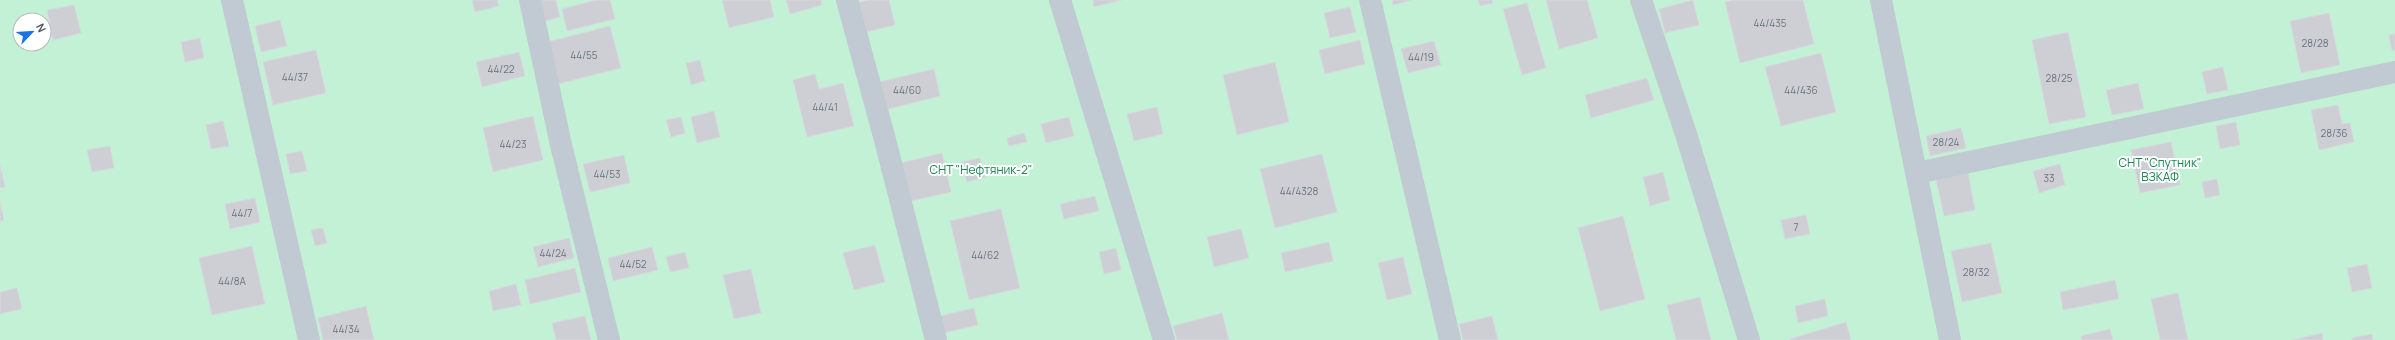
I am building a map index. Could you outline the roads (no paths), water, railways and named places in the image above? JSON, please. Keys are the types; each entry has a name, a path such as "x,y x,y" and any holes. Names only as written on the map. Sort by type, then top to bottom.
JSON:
{"lane":[{"path":"232,0 309,340"},
{"path":"530,0 561,146 609,340"},
{"path":"847,0 885,140 936,340"},
{"path":"1060,0 1164,340"},
{"path":"1370,0 1450,340"},
{"path":"1641,0 1686,134 1749,340"},
{"path":"1881,0 1950,340"},
{"path":"1917,173 2395,72"}],"park label":[{"name":"СНТ \"Нефтяник-2\"","path":"981,170"},
{"name":"СНТ \"Спутник\" ВЗКАФ","path":"2160,170"}]}
